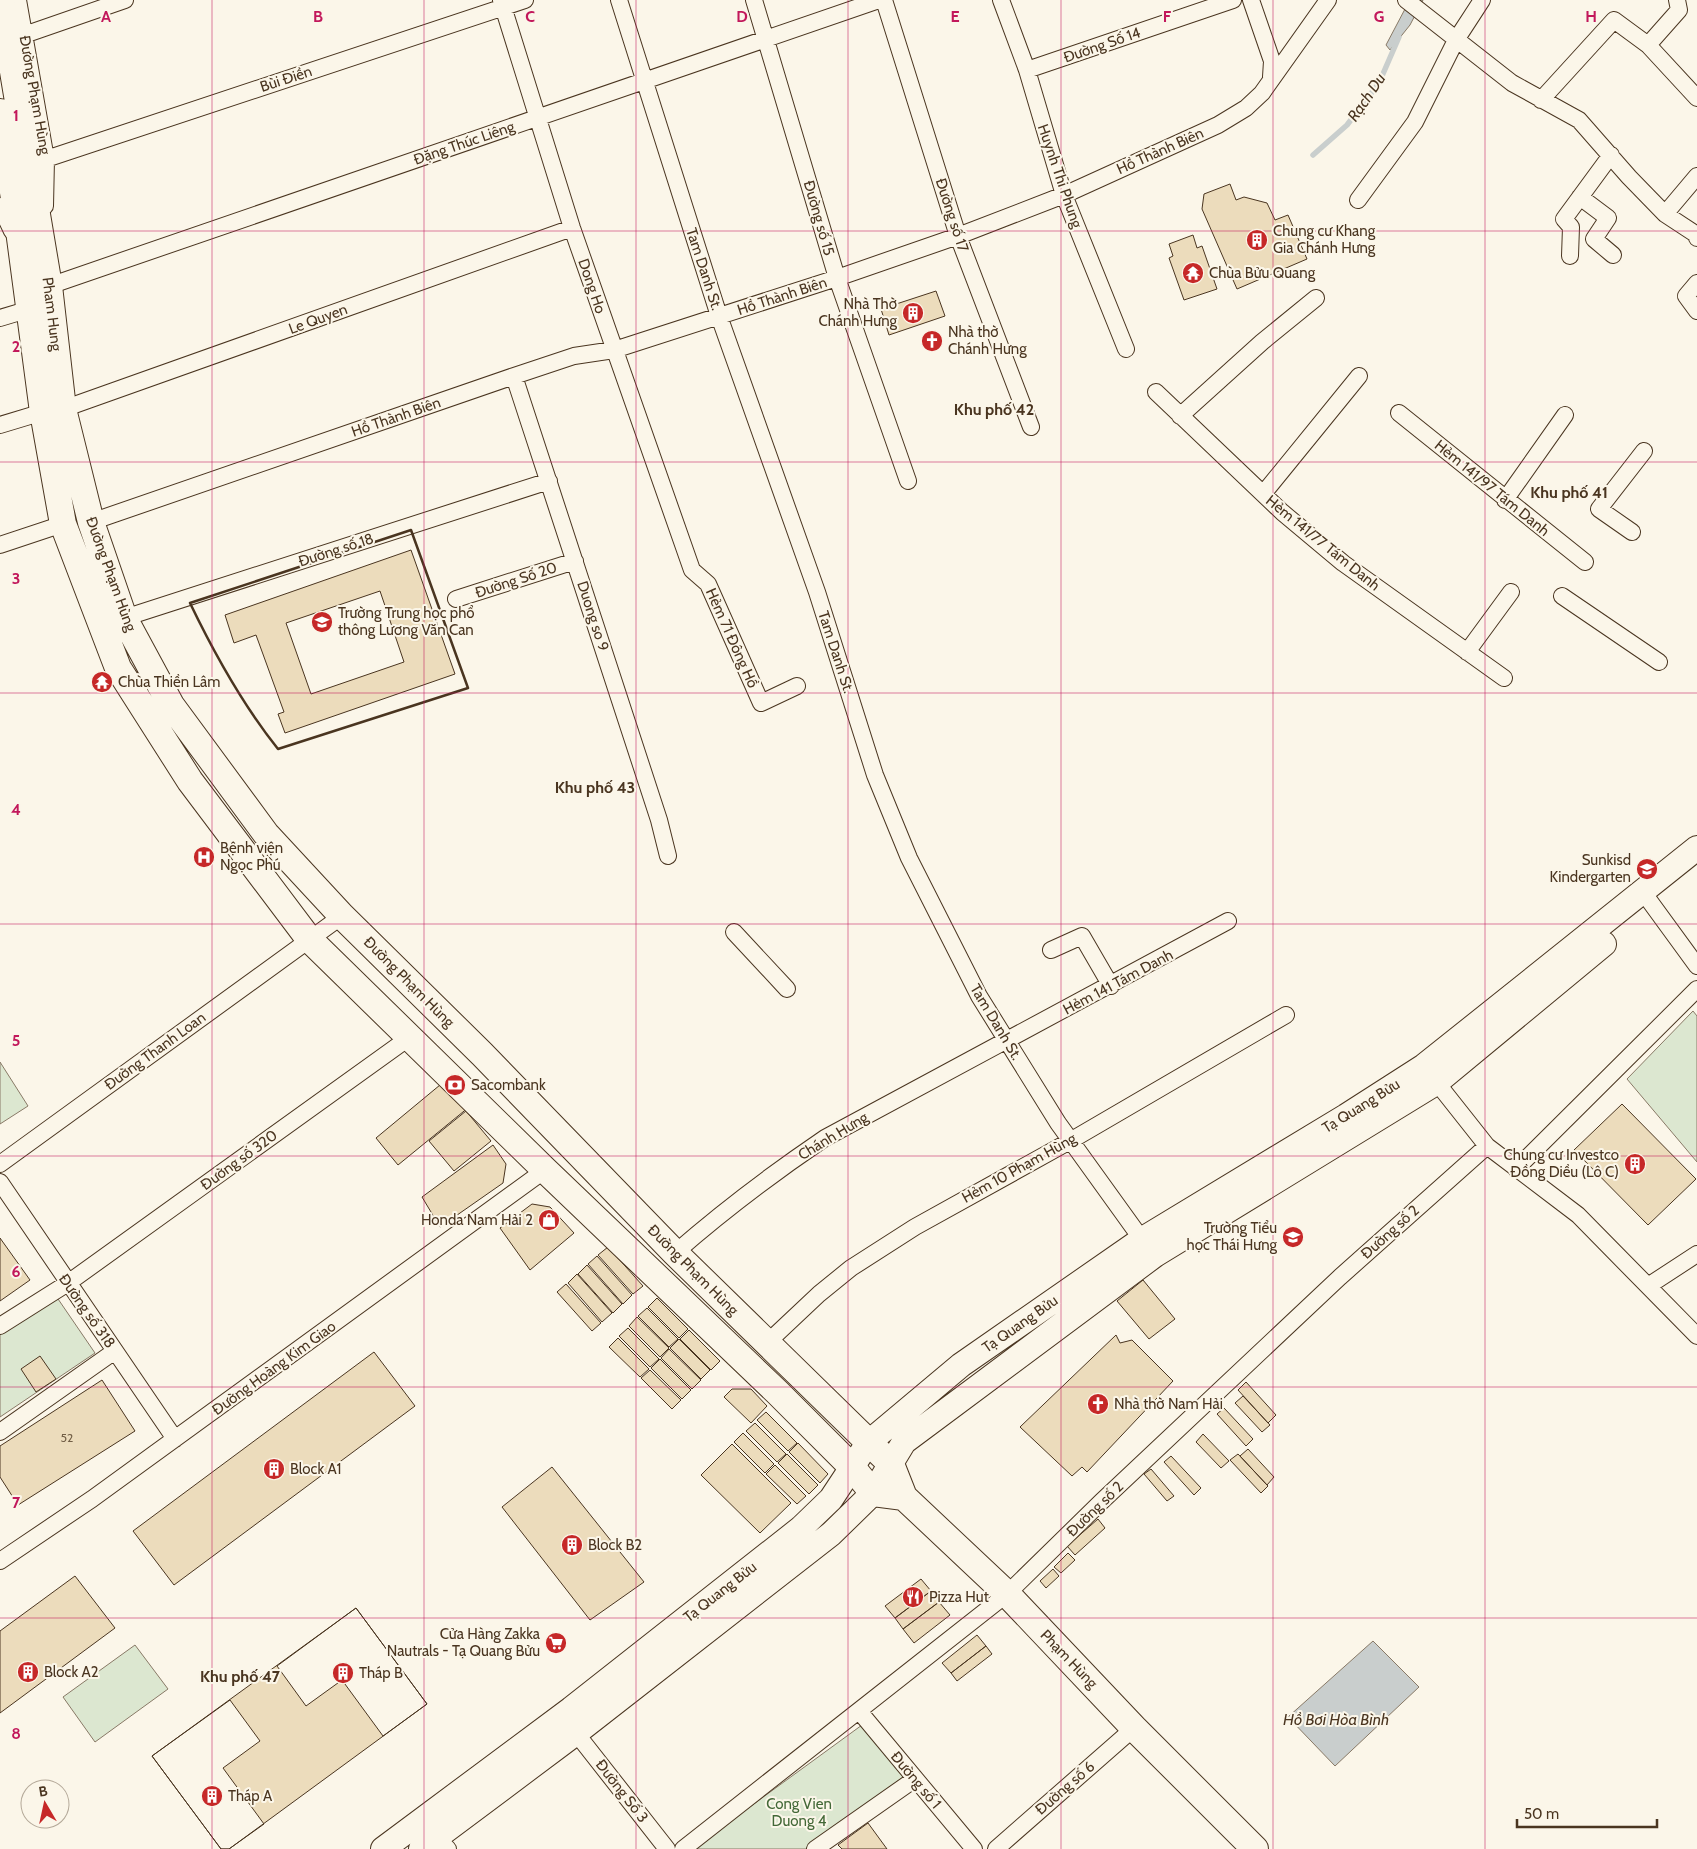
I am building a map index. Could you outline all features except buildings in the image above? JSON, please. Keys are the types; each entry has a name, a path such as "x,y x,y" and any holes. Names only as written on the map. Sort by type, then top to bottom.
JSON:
{"main road":[{"path":"1,0 18,216"},
{"path":"0,112 18,216"},
{"name":"Pham Hung","path":"18,216 49,286 53,410"},
{"name":"Pham Hung","path":"32,251 30,309 53,410"},
{"name":"Đường Phạm Hùng","path":"53,410 124,618 171,705 254,819 342,916 482,1054 675,1253 891,1464"},
{"name":"Đường Phạm Hùng","path":"53,410 64,524 118,668 190,781 310,939 852,1467"},
{"name":"Tạ Quang Bửu","path":"435,1845 568,1724 801,1528 831,1499 868,1443 961,1365 1430,1075 1647,898 1697,848"},
{"name":"Tạ Quang Bửu","path":"1647,898 1697,868"},
{"name":"Tạ Quang Bửu","path":"383,1849 568,1724 831,1534 872,1493 904,1442 1148,1248"},
{"name":"Phạm Hùng","path":"891,1464 904,1496 1007,1594 1134,1728 1255,1849"},
{"path":"852,1467 872,1493 904,1496"}],"street":[{"name":"Đường Phạm Hùng","path":"18,0 46,159 32,251"},
{"path":"24,35 125,0"},
{"name":"Bùi Điền","path":"46,159 502,4 525,0"},
{"name":"Tam Danh St.","path":"618,0 719,316 818,592 875,774 920,880 979,996 1070,1141 1148,1248"},
{"name":"Đường số 15","path":"754,0 768,39 837,278 908,481"},
{"name":"Đặng Thúc Liêng","path":"49,286 879,0"},
{"name":"Đường số 17","path":"884,0 958,236 1030,427"},
{"name":"Huynh Thi Phung","path":"1001,0 1027,70 1064,195 1126,349"},
{"name":"Đường Số 14","path":"1027,70 1233,0"},
{"path":"1251,0 1272,60 1271,77"},
{"name":"Hồ Thành Biên","path":"91,522 574,356 614,350 837,278 958,236 1064,195 1235,116 1262,93 1271,77 1328,0"},
{"path":"1406,0 1512,83 1579,120 1665,214 1697,236"},
{"path":"1358,200 1415,122 1456,40 1482,0"},
{"path":"1648,46 1679,10 1676,0"},
{"name":"Dong Ho","path":"502,4 572,228 692,570"},
{"path":"1542,100 1614,20 1648,46 1697,98"},
{"path":"1570,256 1571,227 1564,219 1610,155"},
{"path":"1665,214 1697,176"},
{"path":"1580,197 1608,218 1594,239 1613,255"},
{"name":"Le Quyen","path":"0,425 53,410 572,228"},
{"path":"1697,283 1686,296 1697,311"},
{"path":"1180,416 1262,342 1316,298"},
{"path":"0,318 30,309"},
{"name":"Duong so 9","path":"514,376 660,820 668,856"},
{"path":"1263,494 1359,376"},
{"name":"Hẻm 141/77 Tám Danh","path":"1156,392 1263,494 1343,563 1504,678"},
{"name":"Hẻm 141/97 Tám Danh","path":"1399,414 1585,562"},
{"path":"1505,500 1565,415"},
{"path":"1632,532 1599,510 1644,451"},
{"name":"Đường số 18","path":"124,618 549,481"},
{"path":"0,545 64,524"},
{"name":"Đường Số 20","path":"456,599 575,561"},
{"name":"Hẻm 71 Đông Hồ","path":"692,570 708,584 761,703 797,686"},
{"path":"1466,652 1511,592"},
{"path":"1562,596 1659,662"},
{"path":"1647,898 1697,966"},
{"name":"Đường Thanh Loan","path":"0,1164 342,916"},
{"name":"Hẻm 141 Tám Danh","path":"1008,1042 1228,921"},
{"path":"734,932 787,990"},
{"path":"1050,950 1082,936 1111,986"},
{"path":"1516,1169 1697,990"},
{"name":"Hẻm 10 Phạm Hùng","path":"767,1343 819,1294 851,1268 915,1227 1070,1141 1286,1015"},
{"name":"Đường số 320","path":"0,1326 68,1283 410,1037"},
{"name":"Chánh Hưng","path":"675,1253 721,1212 776,1171 825,1138 1008,1042"},
{"path":"1430,1075 1487,1146 1578,1216 1697,1336"},
{"name":"Đường số 2","path":"683,1849 1007,1594 1102,1501 1340,1277 1487,1146"},
{"name":"Đường Hoàng Kim Giao","path":"0,1561 92,1499 546,1170"},
{"name":"Đường số 318","path":"0,1182 175,1439"},
{"path":"1648,1286 1697,1254"},
{"path":"0,1432 115,1351"},
{"name":"Đường số 1","path":"859,1711 974,1849"},
{"name":"Đường Số 3","path":"568,1724 667,1849"},
{"name":"Đường số 6","path":"996,1849 1134,1728"},
{"path":"815,1849 915,1778"}],"green space":[{"path":"1693,1011 1697,1016 1697,1162 1627,1079"},
{"path":"0,1062 28,1106 0,1124"},
{"path":"56,1296 95,1353 0,1417 0,1334"},
{"path":"135,1645 168,1689 95,1742 63,1697"},
{"name":"Cong Vien Duong 4","path":"862,1725 910,1772 806,1849 692,1849"}],"water":[{"path":"1407,0 1423,0 1410,25 1390,50 1386,45 1405,9"},
{"name":"Hồ Bơi Hòa Bình","path":"1373,1641 1419,1687 1335,1766 1288,1717"}],"waterway":[{"name":"Rạch Du","path":"1313,155 1347,125 1379,83 1399,37"}],"wall":[{"path":"411,530 468,688 278,749 230,679 190,603 411,530"}],"place":[{"name":"Chung cư Khang Gia Chánh Hưng","path":"1257,240"},
{"name":"Chùa Bửu Quang","path":"1193,273"},
{"name":"Nhà Thờ Chánh Hưng","path":"913,313"},
{"name":"Nhà thờ Chánh Hưng","path":"932,341"},
{"name":"Trường Trung học phổ thông Lương Văn Can","path":"322,622"},
{"name":"Chùa Thiền Lâm","path":"102,682"},
{"name":"Bệnh viện Ngọc Phú","path":"204,857"},
{"name":"Sunkisd Kindergarten","path":"1647,869"},
{"name":"Sacombank","path":"455,1085"},
{"name":"Chung cư Investco Đồng Diều (Lô C)","path":"1635,1164"},
{"name":"Honda Nam Hải 2","path":"549,1220"},
{"name":"Trường Tiểu học Thái Hưng","path":"1293,1237"},
{"name":"Nhà thờ Nam Hải","path":"1098,1404"},
{"name":"Block A1","path":"274,1469"},
{"name":"Block B2","path":"572,1545"},
{"name":"Pizza Hut","path":"913,1597"},
{"name":"Cửa Hàng Zakka Nautrals - Tạ Quang Bửu","path":"556,1643"},
{"name":"Block A2","path":"28,1672"},
{"name":"Tháp B","path":"343,1673"},
{"name":"Tháp A","path":"212,1796"}],"district":[{"name":"Khu phố 42","path":"994,409"},
{"name":"Khu phố 41","path":"1569,492"},
{"name":"Khu phố 43","path":"595,787"},
{"name":"Khu phố 47","path":"240,1676"}]}
